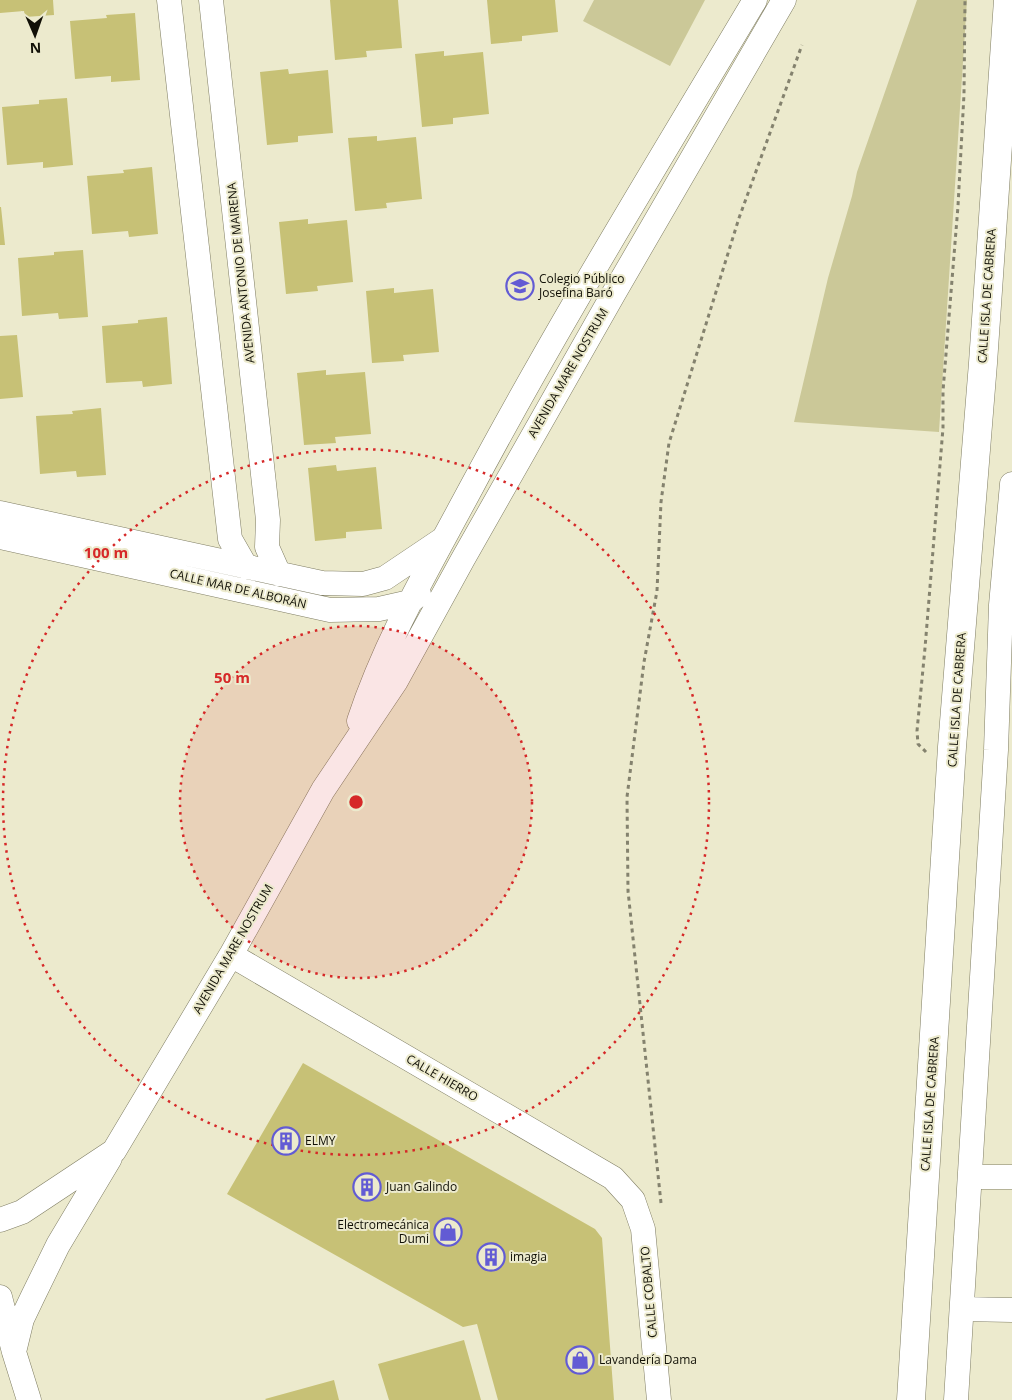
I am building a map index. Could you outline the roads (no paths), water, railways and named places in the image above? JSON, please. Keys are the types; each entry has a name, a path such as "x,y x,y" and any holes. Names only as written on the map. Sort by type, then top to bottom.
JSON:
{"main road":[{"name":"CALLE ISLA DE CABRERA","path":"912,1400 952,747 983,363 1008,0"}],"street":[{"path":"169,0 230,538 244,578"},
{"name":"AVENIDA ANTONIO DE MAIRENA","path":"211,0 267,510 267,547 279,574"},
{"name":"AVENIDA MARE NOSTRUM","path":"351,746 370,689 410,602 520,397 588,278 755,0"},
{"name":"AVENIDA MARE NOSTRUM","path":"14,1352 22,1318 58,1245 231,955 324,790 351,746 396,681 463,558 614,292 784,0"},
{"path":"956,1400 970,1177 1004,750 1006,605 1012,484"},
{"name":"CALLE MAR DE ALBORÁN","path":"0,513 208,559 244,578 330,610 378,609 410,602 463,558"},
{"name":"CALLE MAR DE ALBORÁN","path":"0,537 244,578 279,574 322,583 362,584 385,578 444,538"},
{"path":"208,559 230,538"},
{"path":"244,578 267,547"},
{"name":"CALLE HIERRO","path":"231,955 613,1178 633,1200 651,1213"},
{"name":"AVENIDA MARE NOSTRUM","path":"0,1220 22,1212 114,1151"},
{"path":"970,1177 1012,1177"},
{"name":"CALLE COBALTO","path":"651,1213 643,1229 659,1400"},
{"path":"0,1296 14,1352 29,1400"},
{"path":"962,1309 1012,1310"}],"place":[{"name":"Colegio Público Josefina Baró","path":"520,286"},
{"name":"ELMY","path":"286,1141"},
{"name":"Juan Galindo","path":"367,1187"},
{"name":"Electromecánica Dumi","path":"448,1232"},
{"name":"imagia","path":"491,1257"},
{"name":"Lavandería Dama","path":"580,1360"}]}
